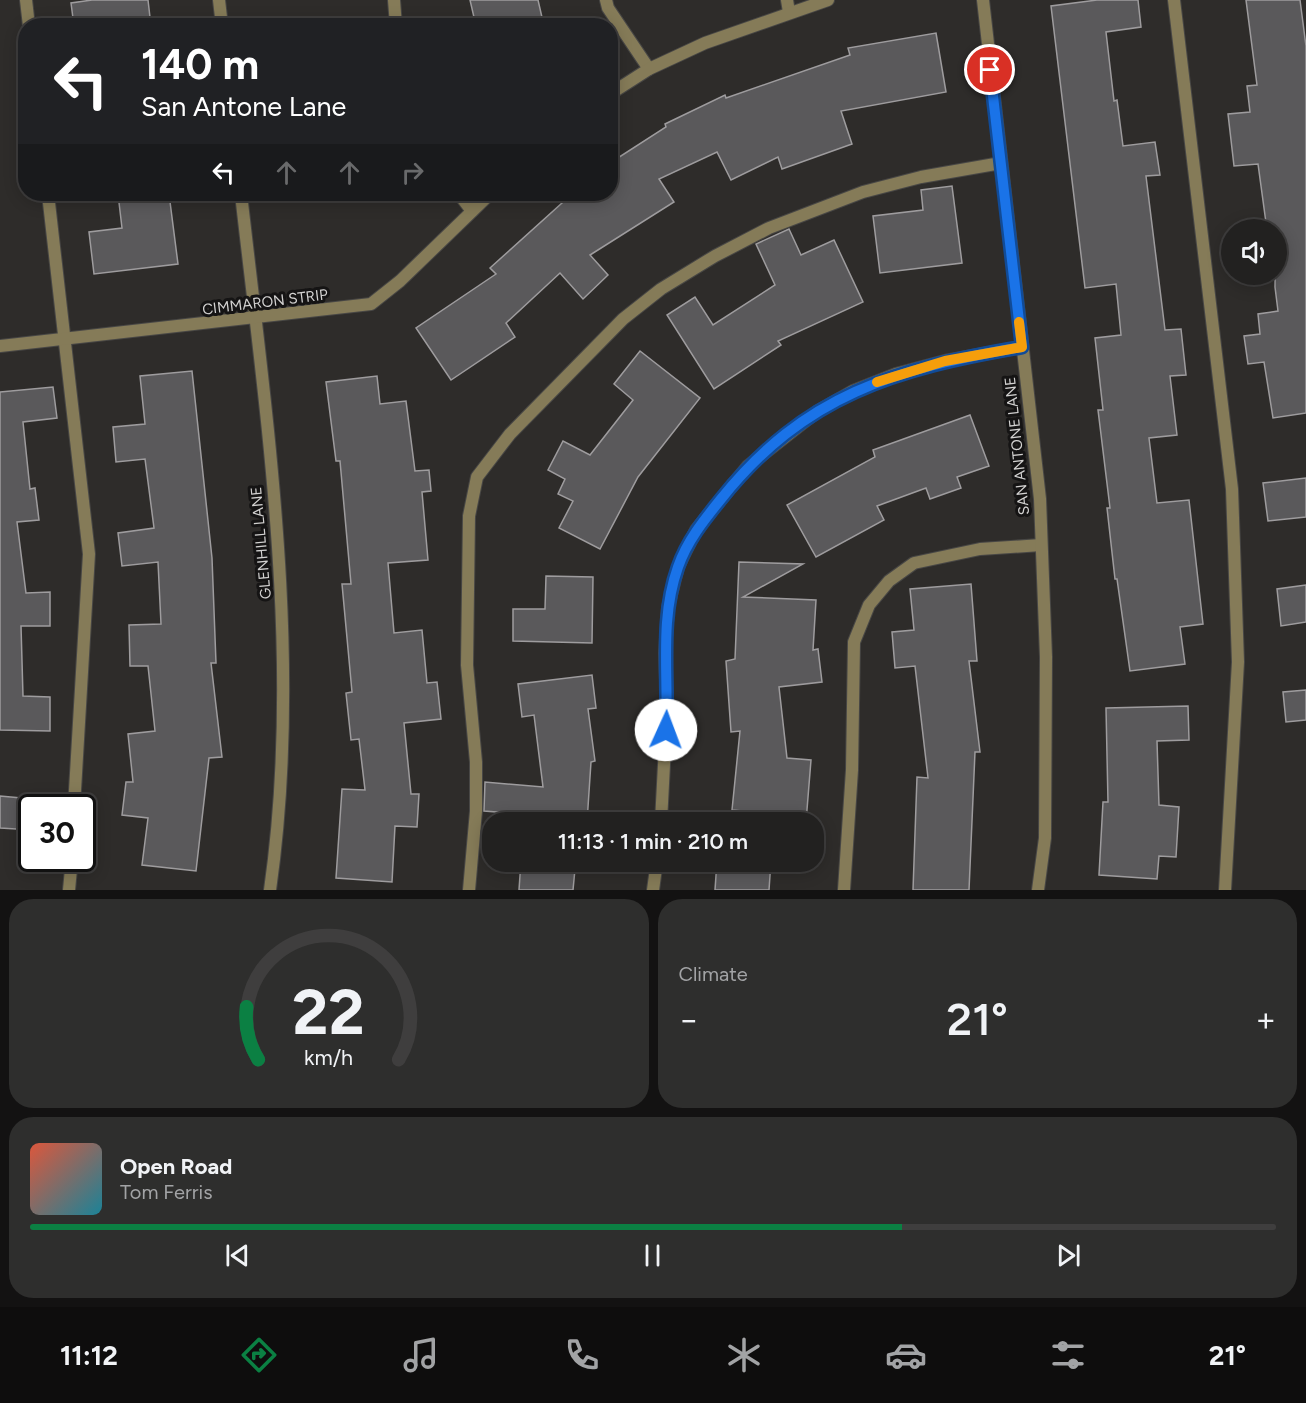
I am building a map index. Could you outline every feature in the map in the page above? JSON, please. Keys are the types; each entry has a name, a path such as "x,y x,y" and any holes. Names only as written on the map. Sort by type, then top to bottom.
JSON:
{"street":[{"path":"26,0 28,18"},
{"path":"219,0 221,18"},
{"path":"394,0 395,18"},
{"path":"606,0 615,18"},
{"path":"618,89 649,69 788,6 828,0"},
{"name":"SAN ANTONE LANE","path":"983,0 1040,499 1046,657 1045,827 1038,890"},
{"path":"1174,0 1232,489 1236,542 1238,662 1225,890"},
{"path":"618,23 649,69"},
{"path":"469,890 477,811 476,762 467,665 469,516 477,477 510,434 623,319 662,289 715,256 769,228 863,192 921,177 1001,163"},
{"path":"49,201 89,555 75,794"},
{"name":"GLENHILL LANE","path":"242,201 255,318 283,631 282,774 270,890"},
{"path":"464,201 472,211"},
{"name":"CIMMARON STRIP","path":"0,346 371,304 400,281 483,201"},
{"path":"662,812 668,707 665,653 668,607 678,567 696,530 748,466 818,411 853,391 896,374 945,361 1022,347"},
{"path":"843,890 852,770 854,642 869,605 889,581 914,563 980,549 1041,545"},
{"path":"69,890 71,872"},
{"path":"653,890 655,872"}],"building":[{"path":"92,0 148,0 150,18 73,18 71,3"},
{"path":"470,0 538,0 542,18 474,18"},
{"path":"1097,0 1138,0 1141,27 1106,32 1114,101 1117,100 1123,146 1155,142 1160,175 1146,176 1165,330 1181,329 1186,375 1170,376 1177,435 1149,438 1157,503 1189,500 1203,624 1180,627 1185,664 1130,671 1117,579 1115,579 1107,508 1110,508 1098,410 1103,410 1095,338 1121,335 1116,284 1085,288 1051,6"},
{"path":"1246,0 1300,0 1306,46 1306,413 1273,418 1264,362 1248,364 1244,336 1260,334 1258,314 1278,311 1275,285 1287,285 1287,219 1266,219 1258,164 1234,166 1228,114 1250,112 1247,86 1257,85"},
{"path":"936,33 946,92 841,111 852,144 782,169 778,157 731,180 717,152 659,179 674,202 590,255 608,275 583,299 560,273 506,323 515,337 451,380 416,328 496,274 490,268 564,201 618,201 618,158 666,127 665,124 725,95 726,98 850,55 848,48"},
{"path":"952,186 962,263 880,273 873,216 923,210 921,190"},
{"path":"119,201 170,201 178,264 94,274 89,232 122,228"},
{"path":"789,229 801,255 834,240 863,302 778,341 781,345 714,389 667,315 695,297 713,325 775,285 756,244"},
{"path":"640,351 700,398 638,477 600,549 559,528 573,501 558,494 565,479 548,470 563,441 590,455 633,400 614,384"},
{"path":"192,371 212,558 216,663 211,663 222,757 209,758 196,871 142,865 148,818 122,815 126,782 133,782 128,734 155,731 148,666 130,666 129,625 161,624 158,562 122,566 118,533 154,528 145,459 116,462 113,427 145,424 140,376"},
{"path":"377,376 380,404 406,401 415,471 429,470 431,491 422,492 428,560 388,563 394,633 422,630 427,683 437,682 441,719 404,723 411,794 419,794 417,827 395,826 392,882 336,878 342,789 365,790 359,739 351,740 346,693 352,692 342,584 351,584 340,461 336,461 326,382"},
{"path":"53,387 57,418 23,422 30,489 35,488 39,520 17,522 26,593 50,592 50,626 21,626 23,696 50,697 50,731 0,730 0,392"},
{"path":"970,415 989,466 957,477 961,488 930,499 926,488 877,506 884,520 816,557 787,505 875,457 873,450"},
{"path":"1306,478 1306,517 1268,521 1263,483"},
{"path":"739,562 803,564 743,597 816,600 813,650 818,649 822,682 779,687 787,758 811,760 807,812 732,810 740,731 731,732 726,661 735,659"},
{"path":"546,576 593,577 592,643 513,641 513,609 545,609"},
{"path":"971,584 977,661 969,661 980,752 975,752 969,890 913,890 917,777 928,778 915,666 895,668 892,632 914,630 910,589"},
{"path":"1306,585 1306,622 1281,626 1277,589"},
{"path":"592,675 596,708 588,709 595,761 591,762 588,812 484,811 485,782 543,787 534,715 522,717 518,684"},
{"path":"1306,690 1306,720 1286,722 1283,692"},
{"path":"1188,706 1189,740 1157,741 1159,805 1179,807 1176,857 1159,856 1157,879 1099,875 1103,802 1108,802 1106,708"},
{"path":"0,796 18,798 18,829 0,828"},
{"path":"520,872 575,872 573,890 519,890"},
{"path":"716,872 770,872 769,890 715,890"}],"slow traffic":[{"path":"877,382 896,374 945,361 1022,347 1019,322"}],"route":[{"path":"666,730 668,707 665,653 668,607 678,567 696,530 748,466 818,411 853,391 896,374 945,361 1022,347 990,70"}]}
